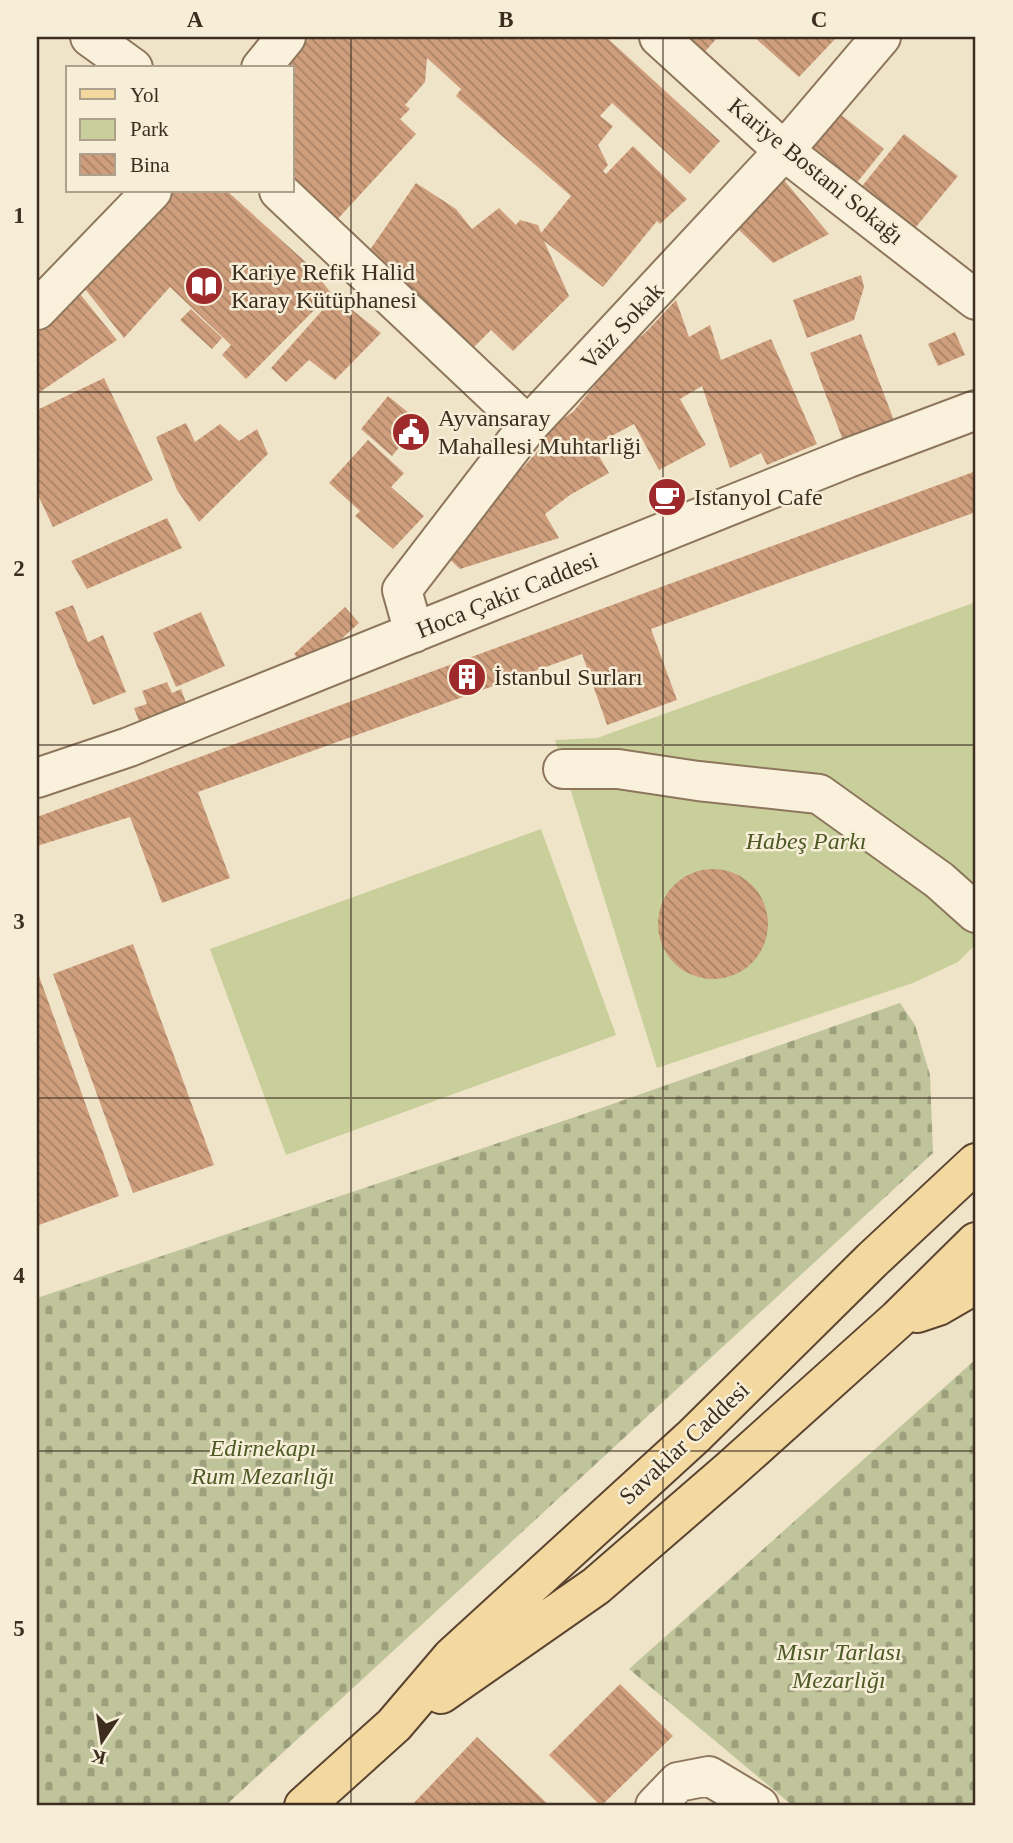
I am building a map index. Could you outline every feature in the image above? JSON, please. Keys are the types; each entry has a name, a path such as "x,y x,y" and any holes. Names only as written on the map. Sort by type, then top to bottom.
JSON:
{"main road":[{"name":"Savaklar Caddesi","path":"394,1725 452,1657 694,1436 872,1260 976,1163"},
{"name":"Savaklar Caddesi","path":"304,1806 394,1725 596,1586 898,1319 976,1242"},
{"path":"898,1319 938,1306 976,1283"}],"street":[{"path":"90,37 129,66"},
{"path":"263,66 286,37"},
{"name":"Kariye Bostani Sokağı","path":"659,37 784,151 976,300"},
{"name":"Vaiz Sokak","path":"414,633 402,590 528,426 784,151 881,37"},
{"path":"37,310 151,192"},
{"path":"280,192 528,426"},
{"name":"Hoca Çakir Caddesi","path":"37,778 130,747 848,458 976,410"},
{"path":"563,769 618,769 819,794 939,880 976,913"},
{"path":"655,1806 678,1782 709,1776 758,1806"}],"green space":[{"name":"Habeş Parkı","path":"976,602 976,944 958,962 913,983 657,1068 555,740 597,738"},
{"path":"541,829 616,1035 286,1155 210,949"},
{"name":"Edirnekapı Rum Mezarlığı","path":"900,1003 915,1025 930,1075 933,1153 225,1806 37,1806 37,1298 584,1114"},
{"name":"Mısır Tarlası Mezarlığı","path":"976,1359 976,1806 793,1806 629,1669"}],"building":[{"path":"310,37 606,37 720,141 690,174 612,103 600,116 613,126 598,145 608,165 603,171 606,174 633,146 687,199 660,224 657,221 603,287 544,241 569,296 513,351 491,330 472,349 365,257 416,183 456,209 472,229 499,208 516,225 520,220 538,225 541,233 571,196 456,96 461,89 427,58 425,82 405,105 410,109 400,119 416,134 334,223 294,187 294,66 283,66"},
{"path":"677,37 718,37 700,57"},
{"path":"754,37 837,37 799,77"},
{"path":"840,114 884,149 855,185 811,150"},
{"path":"904,134 958,176 911,233 859,190"},
{"path":"779,174 829,234 773,263 737,228"},
{"name":"Kariye Refik Halid Karay Kütüphanesi","path":"171,192 228,192 310,266 331,293 246,379 222,355 231,345 170,287 124,338 81,284"},
{"path":"861,275 864,287 854,320 807,338 793,300"},
{"path":"76,289 117,340 37,394 37,331"},
{"path":"335,296 381,333 335,380 309,360 286,382 271,368"},
{"path":"676,300 689,337 710,325 721,360 771,339 817,444 767,465 761,453 730,468 702,386 680,399 706,445 659,470 634,424 593,446 609,473 570,495 545,514 559,538 460,569 446,556 520,466 522,469 543,445 538,435 573,412 625,348 645,333"},
{"path":"191,309 222,338 212,349 180,320"},
{"path":"955,332 965,355 938,366 928,344"},
{"path":"861,334 895,423 844,443 810,353"},
{"path":"104,378 153,480 53,527 37,493 37,410"},
{"path":"388,396 420,422 392,456 361,429"},
{"path":"186,423 195,442 220,424 239,441 257,429 268,454 199,522 177,490 156,437"},
{"path":"368,440 404,473 391,487 424,516 393,549 355,516 360,511 329,483"},
{"name":"İstanbul Surları","path":"976,471 976,512 651,629 677,700 607,725 582,654 198,792 230,878 162,903 130,817 37,846 37,817"},
{"path":"167,518 182,548 87,589 71,561"},
{"path":"73,605 88,642 103,635 126,692 93,705 55,612"},
{"path":"345,607 359,623 308,669 294,654"},
{"path":"201,612 225,666 176,687 153,633"},
{"path":"167,682 172,693 181,689 189,711 142,729 134,708 147,704 142,691"},
{"path":"713,869 734,873 752,885 764,903 768,924 764,945 752,963 734,975 713,979 692,975 674,963 662,945 658,924 662,903 674,885 692,873"},
{"path":"133,944 214,1165 133,1193 53,974"},
{"path":"39,976 119,1196 39,1225 37,977"},
{"path":"620,1684 673,1736 601,1806 549,1755"},
{"path":"477,1737 550,1806 411,1806"}],"place":[{"name":"Kariye Refik Halid Karay Kütüphanesi","path":"204,286"},
{"name":"Ayvansaray Mahallesi Muhtarliği","path":"411,432"},
{"name":"Istanyol Cafe","path":"667,497"},
{"name":"İstanbul Surları","path":"467,677"}]}
